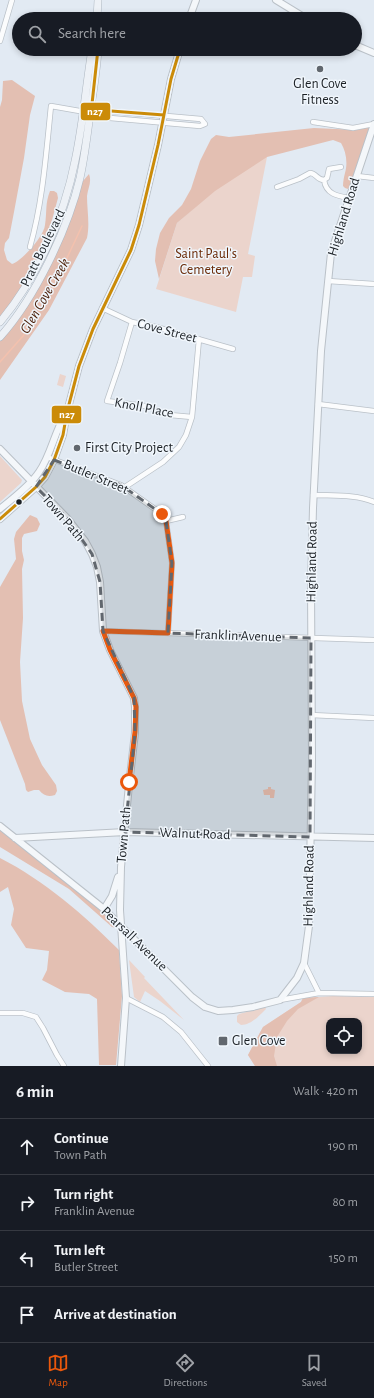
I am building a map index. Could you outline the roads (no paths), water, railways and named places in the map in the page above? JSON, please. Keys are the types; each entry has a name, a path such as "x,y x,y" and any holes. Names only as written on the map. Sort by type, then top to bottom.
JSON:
{"main road":[{"path":"98,0 98,12"},
{"name":"Pratt Boulevard","path":"0,322 23,290 37,264 53,232 66,198 83,112 91,56"},
{"name":"Pratt Boulevard","path":"0,337 9,327 30,295 58,242 74,201 80,179 97,56"}],"street":[{"path":"0,41 11,0"},
{"path":"192,12 196,0"},
{"path":"276,0 296,12"},
{"path":"362,48 374,53"},
{"path":"0,519 36,487 45,477 54,460 63,435 67,412 79,366 102,308 130,250 139,224 171,79 178,56"},
{"path":"30,247 37,224 44,181 51,106 90,113 99,118 162,124 200,126 205,124 201,119 164,115 98,110 90,113"},
{"path":"313,122 353,128 374,124"},
{"name":"Highland Road","path":"280,1000 297,978 304,963 309,926 311,586 318,404 321,351 328,281 333,248 374,124"},
{"path":"324,180 327,177 329,169 341,167"},
{"path":"277,186 299,179 310,173 314,174 319,179 324,180"},
{"path":"357,176 374,178"},
{"path":"324,180 325,185 331,193 349,198"},
{"path":"328,281 374,284"},
{"name":"Cove Street","path":"102,308 132,322 156,326 233,349"},
{"name":"Knoll Place","path":"132,322 120,364 107,401 145,406 170,415 192,417"},
{"path":"125,487 163,462 179,447 186,435 192,417 199,339"},
{"path":"318,404 374,411"},
{"path":"0,509 39,473 67,412"},
{"name":"Town Path","path":"0,449 67,518 84,540 92,554 100,582 103,631 110,650 134,698 136,707 135,732 121,867 120,897 126,998 121,1066"},
{"name":"Butler Street","path":"47,457 125,487 159,511 166,521"},
{"path":"314,495 363,498 374,502"},
{"path":"168,633 172,563 166,521 182,517"},
{"name":"Franklin Avenue","path":"103,631 374,640"},
{"path":"311,715 374,718"},
{"name":"Pearsall Avenue","path":"0,826 104,910 122,926 192,997 205,1007 211,1010 233,1010 253,1007 280,1000"},
{"name":"Walnut Road","path":"16,838 125,832 374,838"},
{"path":"104,910 112,896 121,867"},
{"path":"124,949 126,943 131,941 142,946"},
{"path":"304,963 319,993"},
{"path":"280,1000 319,993 374,994"},
{"path":"126,998 164,1017 181,1032 208,1066"},
{"path":"0,1013 23,1013 36,1017 64,1066"}],"waterway":[{"name":"Glen Cove Creek","path":"0,362 23,336 51,292 82,226"}],"place":[{"name":"Glen Cove Fitness","path":"320,69"},
{"name":"First City Project","path":"77,448"},
{"name":"Glen Cove","path":"223,1041"}],"park label":[{"name":"Saint Paul's Cemetery","path":"206,262"}]}
